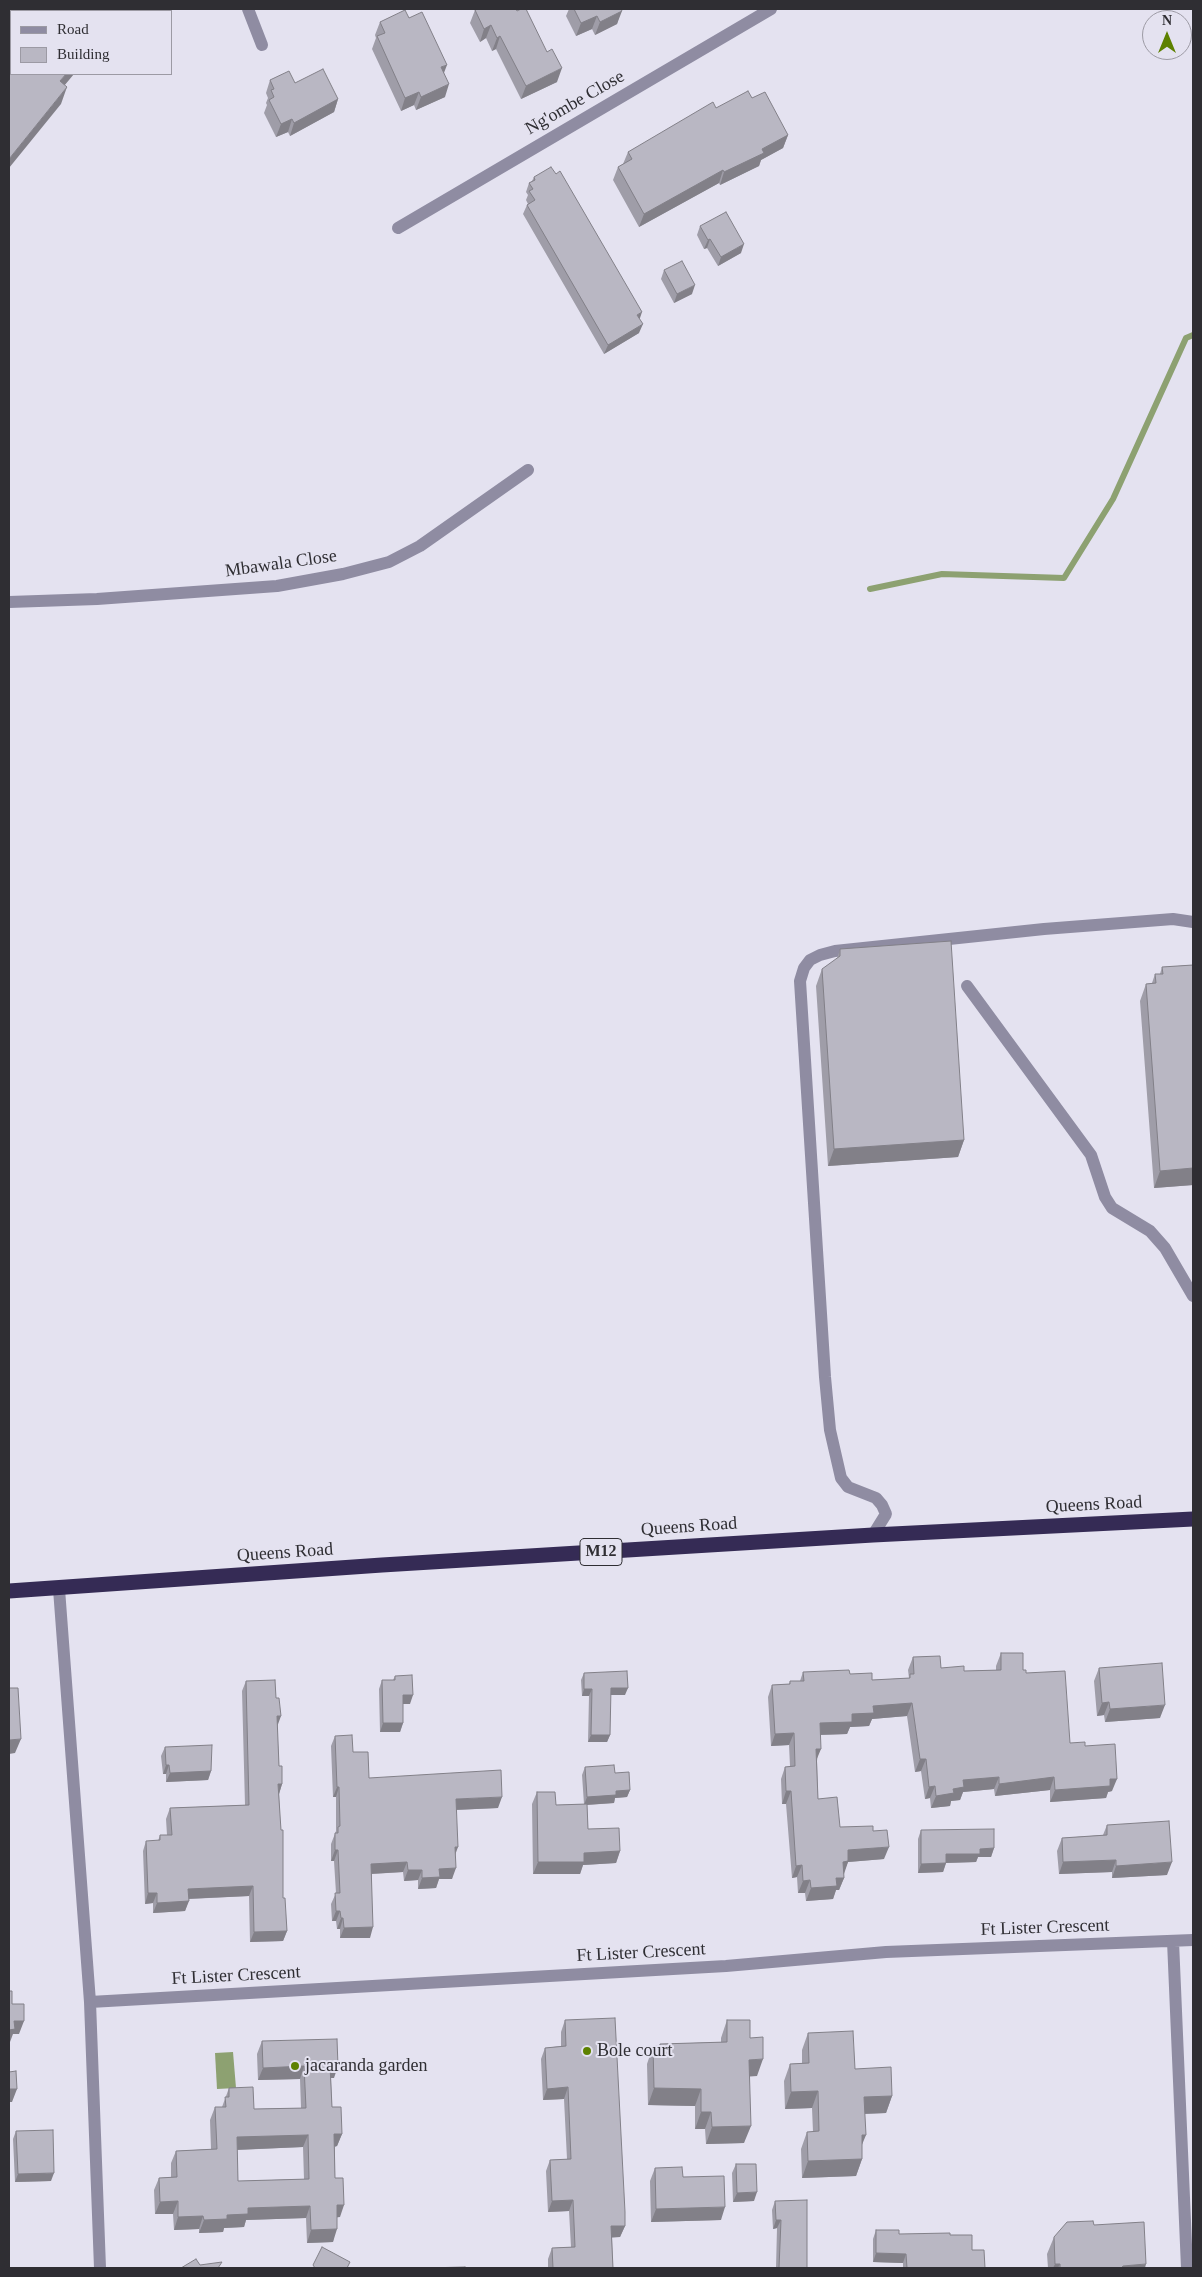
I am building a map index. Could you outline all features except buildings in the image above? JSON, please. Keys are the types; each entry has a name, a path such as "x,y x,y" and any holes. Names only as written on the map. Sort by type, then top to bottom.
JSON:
{"highway":[{"name":"Queens Road","path":"9,1591 382,1565 874,1535 1193,1519"}],"street":[{"path":"248,9 262,45"},
{"name":"Ng'ombe Close","path":"398,228 771,9"},
{"name":"Mbawala Close","path":"9,602 97,599 277,586 380,565 420,546 528,470"},
{"path":"874,1535 886,1514 876,1498 848,1486 842,1478 830,1430 800,981 804,968 810,960 835,951 1044,929 1173,919 1193,922"},
{"path":"967,986 1091,1155 1105,1197 1112,1208 1150,1231 1165,1248 1193,1296"},
{"path":"59,1589 90,2002 100,2268"},
{"name":"Ft Lister Crescent","path":"90,2002 726,1966 886,1952 1193,1940"},
{"path":"1173,1941 1187,2268"}],"shaded area":[{"path":"233,2052 236,2088 217,2089 215,2053"}],"waterway":[{"path":"870,589 942,574 1064,578 1113,499 1186,338 1193,335"}],"place":[{"name":"Bole court","path":"587,2051"},
{"name":"jacaranda garden","path":"295,2066"}]}
